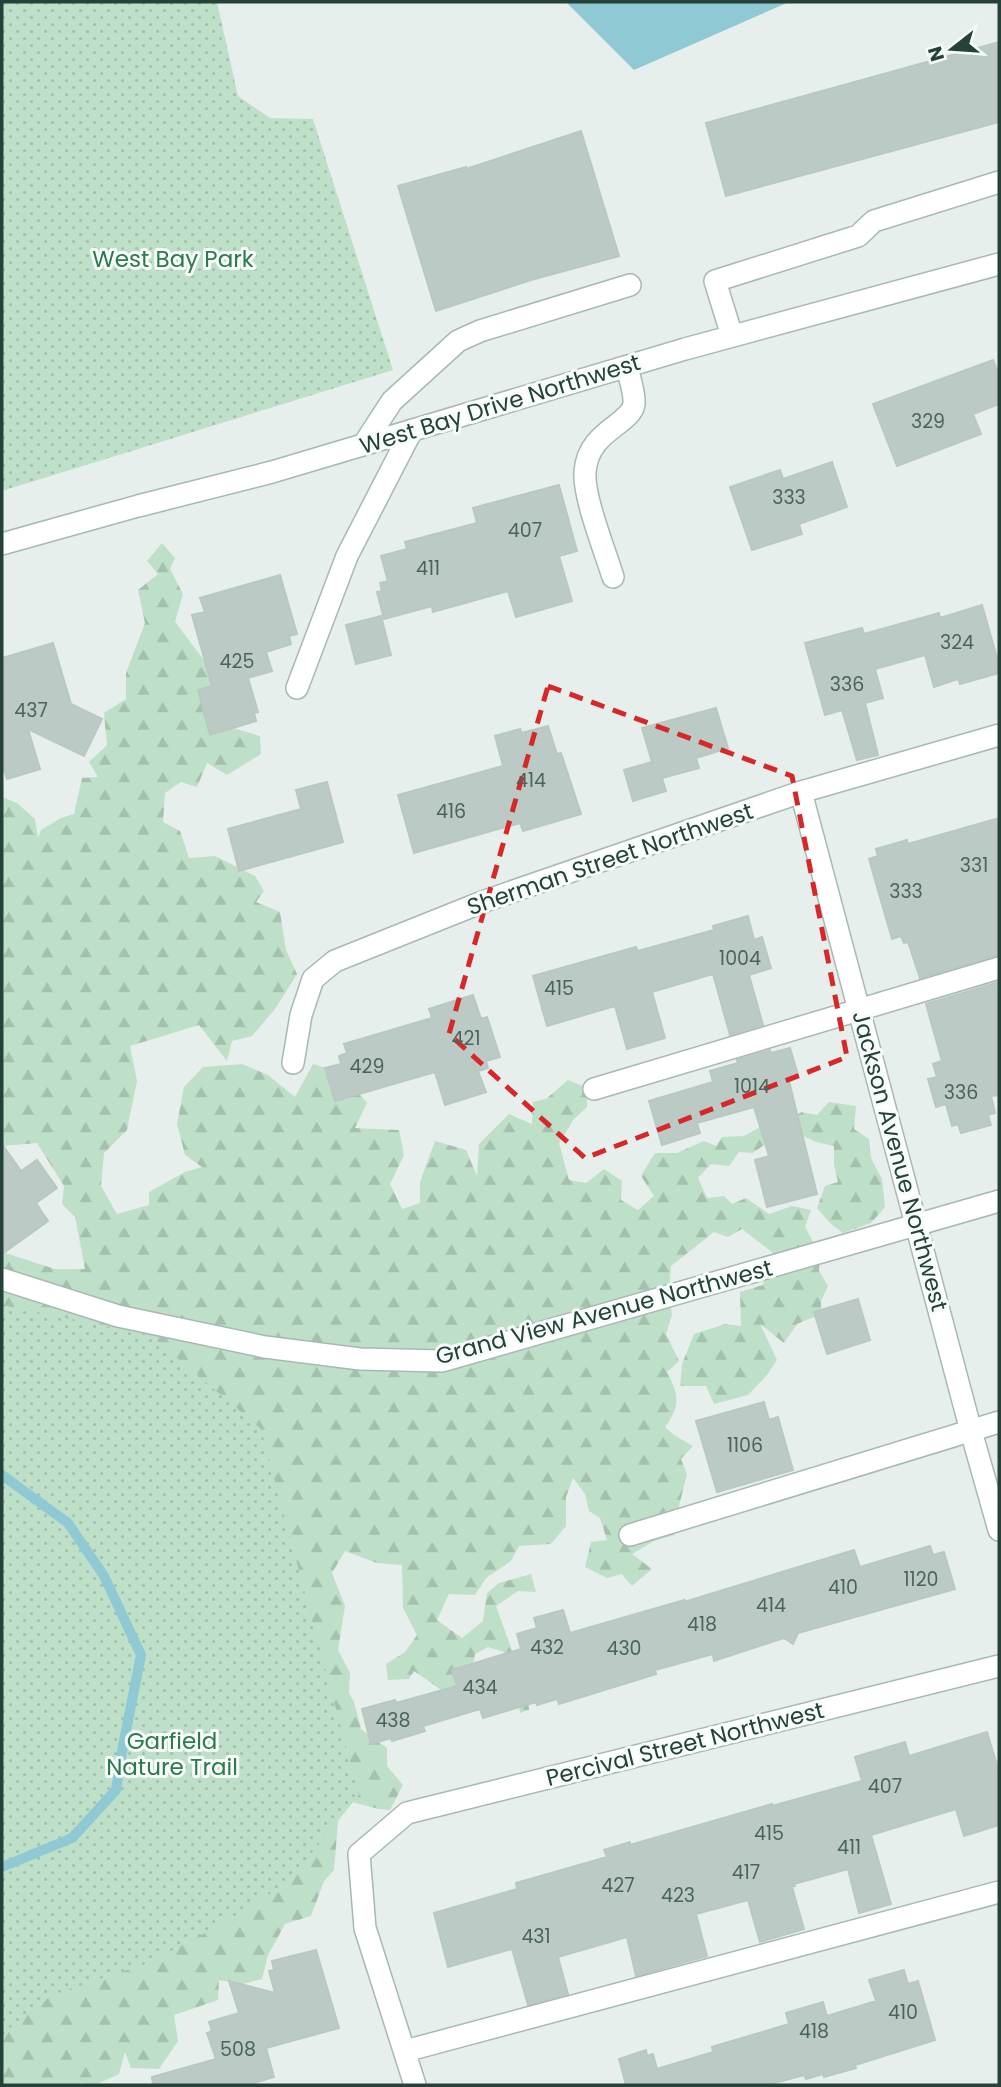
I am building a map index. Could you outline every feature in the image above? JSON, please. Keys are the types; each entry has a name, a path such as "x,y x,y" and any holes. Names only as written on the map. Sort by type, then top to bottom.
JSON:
{"street":[{"path":"732,336 715,281 858,236 874,220 999,181"},
{"name":"West Bay Drive Northwest","path":"2,544 272,472 627,366 999,264"},
{"path":"364,444 393,401 458,341 480,331 630,285"},
{"path":"613,577 587,493 585,472 593,444 632,411 634,402 627,366"},
{"path":"297,688 347,556 412,430"},
{"name":"Sherman Street Northwest","path":"293,1063 301,1016 313,979 335,961 485,901 801,792 999,735"},
{"name":"Jackson Avenue Northwest","path":"801,792 999,1530"},
{"path":"594,1089 999,968"},
{"name":"Grand View Avenue Northwest","path":"2,1279 118,1316 265,1347 360,1360 442,1362 999,1201"},
{"path":"630,1535 999,1422"},
{"name":"Percival Street Northwest","path":"405,2051 365,1928 359,1853 407,1813 999,1665"},
{"path":"415,2085 405,2051 999,1892"}],"highlighted area":[{"path":"548,686 792,776 847,1057 585,1158 449,1034"}],"green space":[{"name":"West Bay Park","path":"2,2 217,2 238,96 270,118 313,119 393,370 2,491"},
{"path":"162,543 175,558 170,569 183,594 175,622 217,677 233,728 260,736 261,754 227,775 207,763 197,787 181,782 165,793 163,822 180,831 189,858 215,856 255,876 264,891 256,902 280,912 286,950 297,974 275,1009 252,1036 232,1041 227,1061 199,1025 130,1046 137,1081 127,1130 104,1153 101,1186 117,1214 149,1205 149,1192 185,1172 202,1167 185,1155 177,1124 184,1087 203,1067 242,1064 268,1075 295,1097 313,1064 342,1073 367,1103 355,1128 399,1130 404,1155 390,1184 402,1209 420,1203 420,1182 435,1141 466,1150 477,1176 479,1144 509,1114 532,1124 533,1102 546,1099 568,1080 587,1088 587,1107 574,1119 559,1143 569,1180 586,1183 604,1169 622,1181 621,1200 638,1210 654,1196 641,1176 655,1153 677,1153 704,1141 716,1146 722,1137 744,1136 771,1121 785,1121 802,1112 817,1115 829,1102 856,1106 854,1129 869,1139 871,1158 882,1179 885,1207 871,1223 843,1233 830,1223 817,1208 825,1186 838,1182 834,1146 816,1142 797,1133 772,1139 753,1153 739,1152 729,1166 711,1164 698,1178 707,1198 724,1196 732,1204 746,1198 769,1214 792,1206 811,1210 805,1227 818,1254 819,1271 828,1286 821,1301 821,1314 797,1324 784,1343 760,1324 777,1360 748,1395 714,1404 706,1386 680,1386 682,1364 694,1334 725,1324 741,1326 740,1292 763,1285 773,1253 742,1229 728,1237 714,1232 671,1266 669,1292 672,1315 666,1334 679,1361 667,1372 676,1394 676,1406 665,1427 693,1446 681,1459 687,1474 675,1535 654,1541 632,1554 652,1569 632,1586 622,1574 607,1578 585,1567 591,1542 607,1540 600,1518 589,1511 585,1494 573,1478 566,1497 566,1526 551,1544 519,1546 511,1561 486,1578 475,1595 449,1594 437,1620 462,1638 483,1621 487,1593 499,1583 531,1574 536,1592 518,1591 496,1606 528,1695 529,1710 520,1713 514,1678 504,1652 488,1647 475,1654 472,1669 464,1683 447,1694 414,1671 409,1679 388,1680 386,1664 405,1652 417,1635 403,1608 402,1565 377,1563 345,1551 332,1573 345,1606 338,1650 350,1673 349,1693 361,1729 387,1748 387,1766 403,1785 390,1810 340,1799 334,1870 324,1881 311,1916 285,1924 268,1955 262,1979 243,1984 219,1980 218,2000 174,2015 178,2041 159,2069 131,2068 125,2052 119,2074 95,2085 2,2085 2,1252 55,1269 85,1269 75,1217 62,1204 64,1186 37,1143 2,1146 2,797 17,803 35,819 38,838 41,830 74,814 82,778 98,777 89,762 107,745 104,713 126,699 126,673 145,623 138,590 158,574 147,561"},
{"name":"Garfield Nature Trail","path":"2,1305 150,1335 261,1429 359,1795 287,1883 215,1928 145,1964 52,1995 2,2037"}],"water":[{"path":"566,2 789,2 634,70"}],"building":[{"path":"999,42 999,122 726,196 706,123"},
{"path":"581,131 619,256 531,280 436,311 398,186 466,169"},
{"path":"993,360 999,375 999,404 973,414 981,434 897,466 873,404"},
{"path":"832,462 847,507 799,524 802,534 752,550 730,487 780,470 783,479"},
{"path":"559,485 577,551 559,556 572,601 516,617 508,591 433,612 432,606 384,619 377,592 382,591 380,583 388,581 381,556 407,549 405,542 477,523 473,508"},
{"path":"280,575 297,634 289,636 291,644 266,652 272,671 248,678 258,712 254,713 256,721 210,735 198,690 212,686 192,615 205,612 200,598"},
{"path":"982,605 999,673 960,684 958,679 934,687 925,655 875,669 883,698 865,703 878,755 857,760 842,710 825,715 805,643 862,628 864,634 939,613 940,618"},
{"path":"381,616 391,655 356,664 346,625"},
{"path":"53,643 71,704 102,719 84,756 28,729 40,769 7,779 2,763 2,658"},
{"path":"716,708 728,748 696,758 699,768 662,778 666,791 633,801 624,770 652,762 642,728"},
{"path":"548,726 557,754 561,753 581,814 523,831 520,823 414,853 398,795 503,766 495,736 520,729 522,733"},
{"path":"327,782 343,842 239,871 228,829 301,809 296,790"},
{"path":"999,818 999,955 920,978 908,942 904,943 901,936 892,939 869,859 878,856 876,849 907,840 908,844"},
{"path":"748,916 754,940 762,937 771,968 749,975 763,1025 730,1035 713,974 652,992 665,1038 627,1049 615,1006 547,1026 533,976 636,947 638,951 714,930 713,926"},
{"path":"999,982 999,1095 991,1096 995,1113 988,1115 991,1125 961,1133 958,1124 952,1126 946,1104 936,1107 928,1079 937,1077 933,1064 942,1061 926,1004"},
{"path":"473,995 481,1019 487,1017 500,1057 486,1061 488,1068 478,1071 486,1092 445,1105 435,1072 335,1101 325,1068 341,1064 339,1056 347,1053 344,1044 432,1018 429,1009"},
{"path":"790,1048 798,1075 788,1077 817,1194 767,1207 755,1160 769,1156 754,1107 697,1123 700,1133 662,1145 649,1101 713,1082 710,1071 738,1063 737,1060 770,1050 771,1053"},
{"path":"2,1144 21,1171 37,1160 57,1188 36,1203 48,1221 2,1254"},
{"path":"858,1299 870,1340 827,1354 814,1312"},
{"path":"764,1402 769,1420 778,1417 793,1470 717,1492 696,1421"},
{"path":"930,1546 933,1555 944,1552 955,1589 798,1633 793,1644 784,1638 714,1661 713,1654 655,1670 656,1674 559,1704 557,1699 537,1705 536,1702 483,1718 480,1709 423,1726 425,1731 371,1744 362,1709 395,1700 396,1703 457,1686 452,1670 521,1649 517,1634 537,1628 534,1618 563,1610 570,1633 684,1602 854,1550 860,1567"},
{"path":"987,1732 999,1772 999,1825 964,1836 956,1809 871,1835 891,1904 859,1913 848,1869 794,1884 792,1887 804,1929 760,1942 748,1900 696,1914 707,1956 636,1976 627,1937 558,1957 568,1994 528,2005 512,1949 448,1967 434,1913 517,1889 516,1883 607,1857 604,1850 862,1781 855,1757 905,1742 909,1756"},
{"path":"316,1950 339,2028 266,2048 274,2077 247,2085 153,2085 152,2077 216,2059 207,2033 212,2031 209,2022 239,2013 229,1981 275,1993 269,1971 274,1970 272,1961"},
{"path":"904,1970 908,1984 918,1981 935,2040 824,2077 823,2074 806,2079 804,2075 767,2085 626,2085 619,2059 646,2050 647,2056 653,2054 657,2069 713,2052 712,2047 789,2024 786,2013 823,2002 827,2016 876,2001 869,1980"}],"waterway":[{"path":"2,1475 68,1523 104,1576 141,1655 116,1790 72,1838 2,1867"}]}
